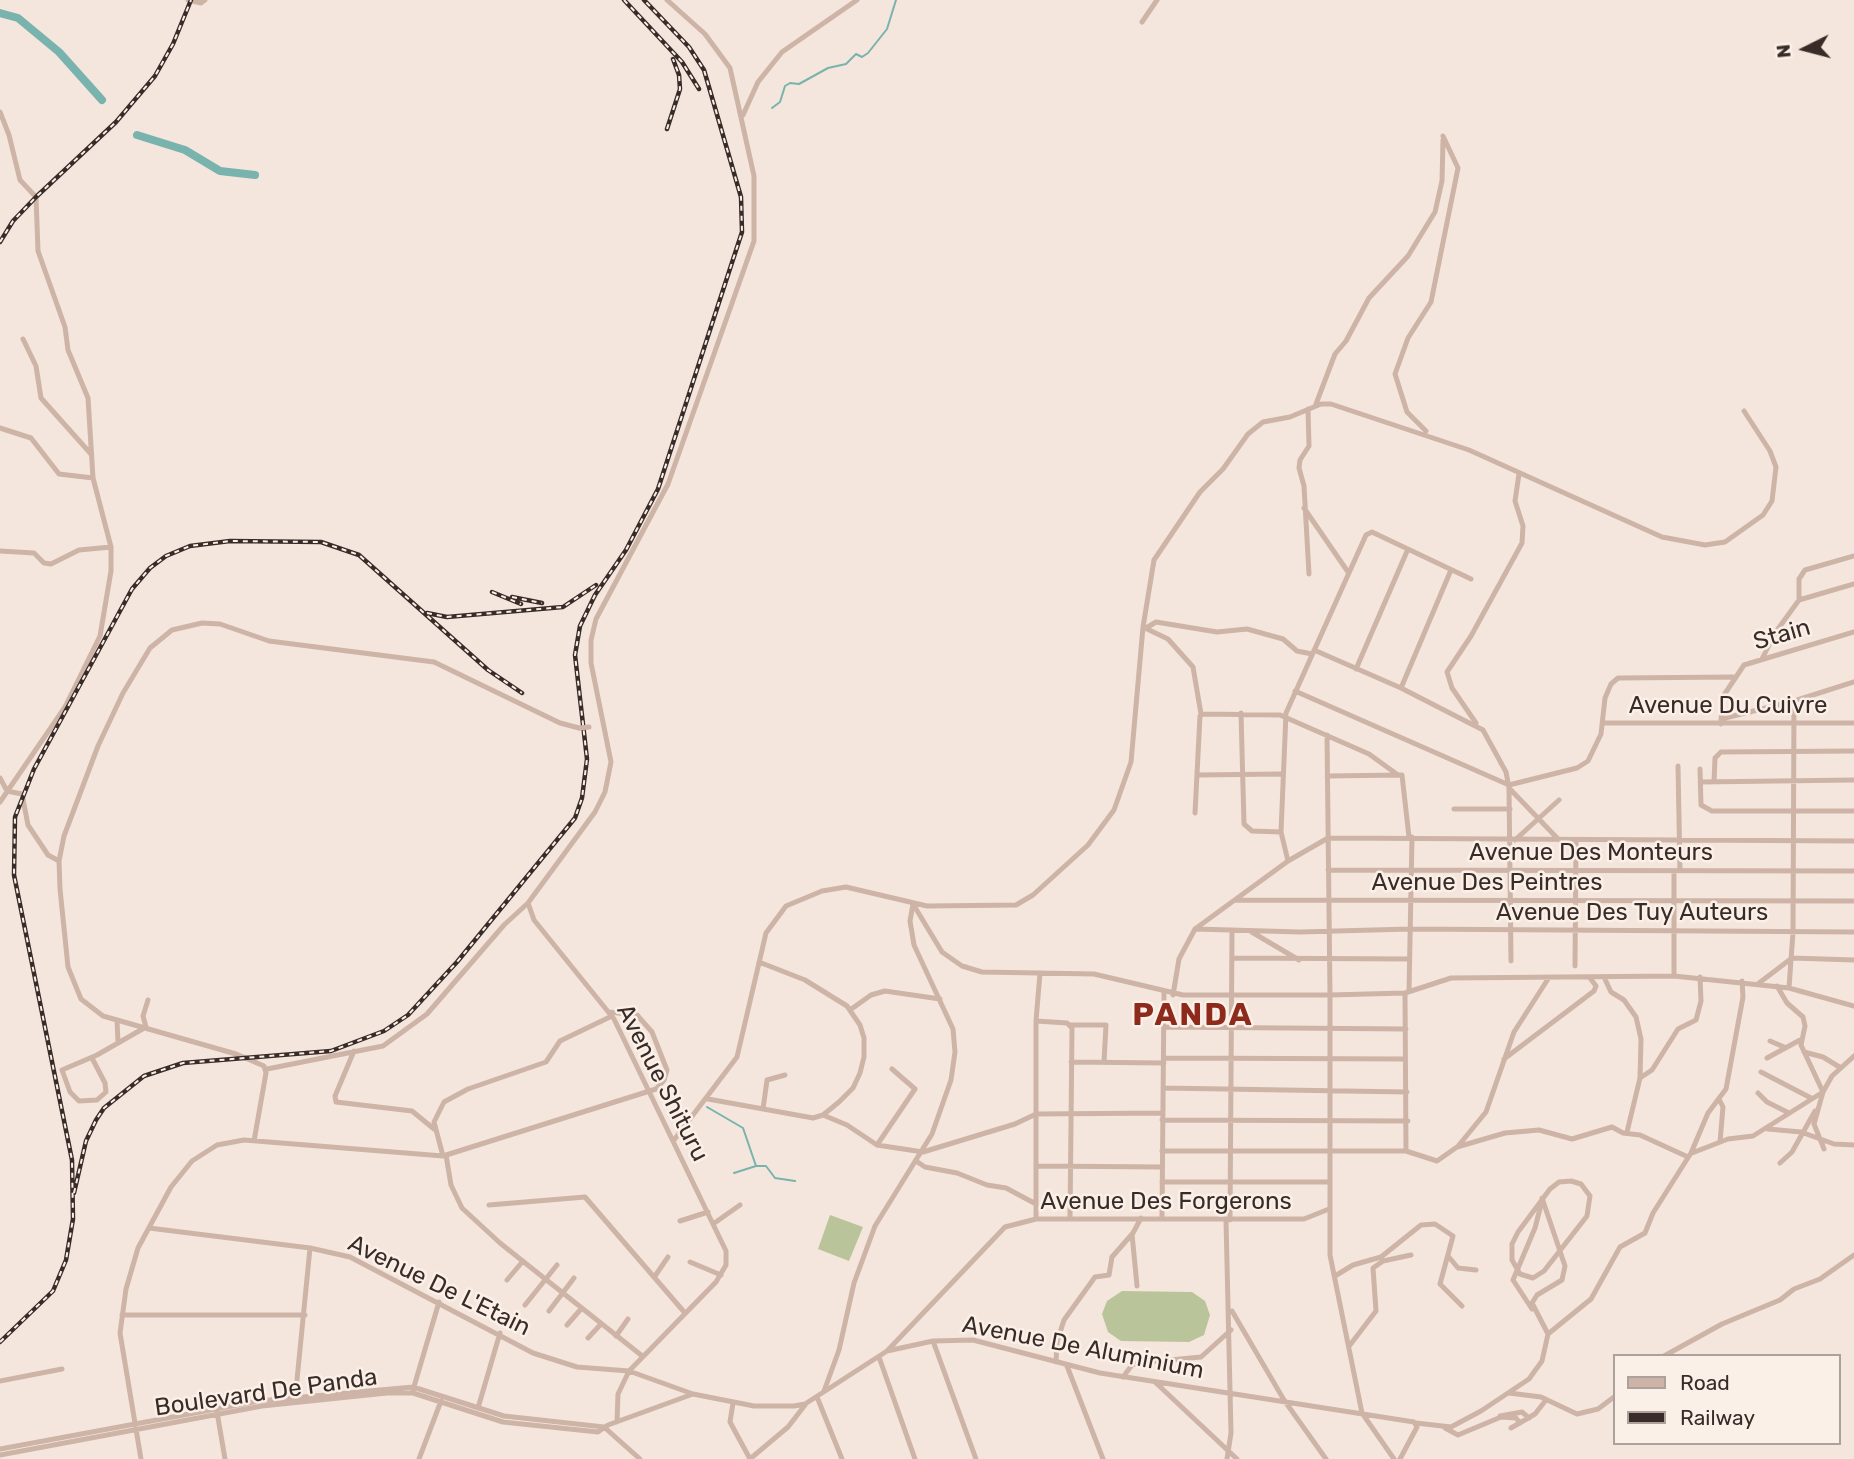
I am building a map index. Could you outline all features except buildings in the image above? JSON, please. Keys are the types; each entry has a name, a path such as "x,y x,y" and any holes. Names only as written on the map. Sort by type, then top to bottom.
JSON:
{"street":[{"path":"188,0 205,0"},
{"path":"602,726 579,728 560,723 445,665 270,641 220,624 185,625 172,630 150,648 123,692 80,791 64,836 59,861 68,967 81,999 92,1009 117,1020 248,1059 267,1069 383,1046 427,1014 509,919 528,903 595,812 605,792 611,762 591,663 591,640 596,619 668,484 754,241 754,176 743,115 730,68 705,34 667,0"},
{"path":"743,115 758,82 782,52 857,0"},
{"path":"1142,22 1157,0"},
{"path":"0,112 9,135 20,180 35,194 37,245 62,318 68,350 88,398 93,478 110,547 111,571 100,636 65,707 0,802"},
{"path":"1316,404 1335,354 1369,298 1408,256 1435,212 1443,171 1443,136 1458,167 1431,302 1408,338 1395,374 1407,412 1429,434"},
{"path":"23,339 36,366 41,398 90,454"},
{"path":"674,1140 708,1099 737,1057 759,962 771,923 782,909 797,900 846,887 913,904 966,907 1016,905 1033,895 1055,872 1077,856 1098,832 1114,810 1123,789 1134,748 1144,627 1154,559 1191,504 1263,422 1297,416 1308,409 1331,404 1429,434 1662,537 1705,545 1725,542 1763,515 1772,501 1776,467 1770,452 1744,411"},
{"path":"1308,409 1309,446 1299,464 1309,574"},
{"path":"0,428 31,439 58,474 93,478"},
{"path":"1511,961 1510,870 1513,840 1509,787 1499,759 1452,688 1447,671 1471,636 1522,543 1522,526 1515,501 1519,474"},
{"path":"1303,508 1348,572"},
{"path":"1288,862 1281,832 1281,774 1286,718 1295,691 1348,572 1369,533 1471,579"},
{"path":"0,551 34,552 44,563 51,564 79,551 110,547"},
{"path":"1356,669 1408,549"},
{"path":"1799,600 1798,579 1805,570 1854,555"},
{"path":"1401,688 1451,570"},
{"path":"1762,659 1775,633 1799,600 1854,584"},
{"path":"1144,627 1156,622 1217,632 1247,629 1283,639 1297,651 1313,652 1356,669 1478,726"},
{"path":"1144,627 1168,639 1193,667 1201,714 1195,813"},
{"name":"Stain","path":"1721,721 1721,701 1733,677 1744,664 1854,632"},
{"path":"1509,787 1583,765 1595,751 1603,723 1605,698 1611,684 1618,678 1733,677"},
{"path":"1721,721 1854,682"},
{"path":"1295,691 1509,787 1559,840"},
{"path":"1789,988 1794,900 1794,701"},
{"path":"1241,713 1244,824 1252,831 1281,832"},
{"path":"1201,714 1273,713 1369,754 1405,781 1411,868 1405,1059 1408,1121 1406,1151"},
{"name":"Avenue Du Cuivre","path":"1603,723 1854,723"},
{"path":"1327,735 1330,1255 1362,1413 1394,1459"},
{"path":"1714,782 1715,758 1721,752 1854,751"},
{"path":"1674,976 1674,900 1680,840 1678,766"},
{"path":"1700,769 1701,805 1712,811 1854,811"},
{"path":"1198,775 1281,774"},
{"path":"1327,776 1398,775"},
{"path":"0,778 7,791"},
{"path":"1700,782 1854,780"},
{"path":"7,791 22,794 28,825 48,855 59,861"},
{"path":"1513,840 1559,800"},
{"path":"1454,809 1510,809"},
{"path":"1173,995 1179,959 1195,929 1288,862 1328,838 1854,841"},
{"path":"1574,966 1576,840"},
{"name":"Avenue Des Monteurs","path":"1328,870 1411,868 1854,871"},
{"name":"Avenue Des Peintres","path":"1235,900 1854,901"},
{"name":"Avenue Shituru","path":"528,903 534,919 611,1014 726,1251 726,1265 721,1276"},
{"path":"913,904 937,947 958,964 982,972 1094,974 1173,995 1407,992 1451,978 1674,976 1759,983 1789,988 1854,1006"},
{"path":"824,1392 839,1350 854,1283 875,1226 923,1152 940,1115 953,1068 955,1039 912,938 910,921 913,904"},
{"name":"Avenue Des Tuy Auteurs","path":"1195,929 1329,932 1410,929 1854,932"},
{"path":"1228,1456 1231,1395 1228,1220 1232,930"},
{"path":"1247,930 1300,961"},
{"path":"1232,958 1300,961 1409,959"},
{"path":"1759,983 1791,958 1854,960"},
{"path":"708,1099 808,1118 823,1115 853,1088 863,1064 864,1038 850,1010 835,996 806,980 759,962"},
{"path":"1036,1219 1036,1021 1040,973"},
{"path":"1604,977 1611,992 1624,1000 1636,1017 1641,1039 1640,1078 1627,1132"},
{"path":"1640,1078 1652,1070 1678,1029 1696,1020 1700,1006 1700,977"},
{"path":"1504,1059 1594,991 1596,986 1590,978"},
{"path":"1162,1151 1406,1151 1437,1161 1457,1147 1486,1112 1514,1032 1548,979"},
{"path":"1444,1428 1463,1422 1509,1393 1534,1373 1543,1356 1548,1334 1591,1299 1620,1247 1645,1233 1653,1213 1690,1155 1708,1113 1720,1101 1726,1089 1743,1000 1742,981"},
{"path":"1777,986 1787,1003 1803,1017 1805,1026 1800,1040 1824,1092"},
{"path":"850,1010 870,995 885,991 940,999"},
{"path":"1162,1218 1164,991"},
{"path":"146,1027 143,1016 148,1000"},
{"path":"141,1459 120,1333 130,1270 171,1186 196,1157 223,1143 254,1141 444,1155 651,1092 661,1084 667,1074 652,1032 637,1015 611,1014 559,1041 546,1062 453,1095 440,1109 434,1129"},
{"path":"117,1020 118,1043"},
{"path":"1036,1021 1106,1025 1104,1062"},
{"path":"1070,1025 1070,1219"},
{"path":"92,1058 105,1083 106,1092 97,1100 79,1101 70,1092 62,1070 92,1058 146,1027"},
{"path":"1165,1027 1406,1028"},
{"path":"1767,1058 1800,1040"},
{"path":"1770,1041 1784,1047"},
{"path":"354,1051 335,1096 337,1102 412,1111 434,1129 458,1203 523,1261 641,1355"},
{"path":"1804,1052 1823,1057 1841,1068"},
{"path":"1824,1149 1814,1124 1820,1103 1824,1092 1841,1068 1854,1056"},
{"path":"1071,1062 1231,1057 1405,1059"},
{"path":"254,1141 267,1069"},
{"path":"877,1145 915,1088 892,1069"},
{"path":"1761,1072 1811,1098"},
{"path":"763,1109 767,1080 785,1074"},
{"path":"1163,1088 1407,1092"},
{"path":"1457,1147 1489,1137 1528,1130 1539,1129 1572,1139 1609,1128 1690,1155 1720,1142 1753,1136 1824,1092"},
{"path":"1758,1093 1767,1102 1789,1113"},
{"path":"1720,1101 1723,1107 1720,1142"},
{"path":"1780,1163 1792,1152 1801,1132 1820,1103"},
{"path":"823,1115 847,1125 877,1145 923,1152 1015,1124 1036,1114 1162,1117 1231,1122 1408,1121"},
{"path":"1765,1129 1801,1132 1834,1144 1854,1145"},
{"path":"916,1161 925,1167 957,1173 983,1184 1006,1188 1036,1204"},
{"path":"1036,1166 1162,1167"},
{"path":"1162,1182 1329,1182"},
{"path":"1577,1182 1590,1196 1587,1216 1561,1249 1537,1276 1529,1278 1517,1272 1511,1260 1512,1244 1542,1198 1555,1184 1577,1182"},
{"path":"489,1205 585,1197 595,1205 685,1313"},
{"path":"1542,1198 1537,1222 1513,1283 1548,1334"},
{"path":"1535,1313 1534,1298 1564,1277 1561,1249 1542,1198"},
{"path":"713,1224 740,1205"},
{"name":"Avenue Des Forgerons","path":"887,1351 997,1233 1011,1225 1036,1219 1304,1219 1329,1209"},
{"path":"680,1221 708,1212"},
{"path":"1056,1362 1056,1346 1064,1320 1096,1277 1109,1275 1112,1257 1132,1234 1141,1218"},
{"path":"1335,1276 1353,1265 1381,1257 1424,1224 1434,1224 1453,1235 1440,1286 1462,1306"},
{"name":"Avenue De L'Etain","path":"149,1228 310,1248 350,1257 555,1361 578,1367 629,1371 693,1394"},
{"path":"1132,1234 1137,1286"},
{"path":"295,1400 310,1248"},
{"path":"1350,1345 1376,1311 1373,1268 1383,1261 1411,1255"},
{"path":"1668,1354 1722,1324 1780,1300 1794,1289 1820,1279 1854,1255"},
{"path":"1448,1256 1458,1268 1476,1270"},
{"path":"654,1276 668,1257"},
{"path":"507,1280 523,1261"},
{"path":"617,1422 618,1394 629,1371 641,1355 721,1276 690,1262"},
{"path":"525,1305 557,1265"},
{"path":"549,1311 574,1278"},
{"path":"413,1390 439,1302"},
{"path":"567,1325 581,1308"},
{"path":"1230,1308 1284,1400 1326,1459"},
{"path":"122,1315 305,1315"},
{"path":"616,1336 628,1319"},
{"path":"588,1338 601,1324"},
{"path":"1123,1377 1132,1365 1138,1363 1201,1357 1231,1330"},
{"path":"477,1411 500,1333"},
{"name":"Avenue De Aluminium","path":"887,1351 933,1341 973,1340 1067,1366 1123,1377 1362,1413 1444,1428 1461,1434 1498,1418"},
{"path":"933,1341 976,1459"},
{"path":"693,1394 733,1403 783,1408 805,1404 887,1351"},
{"path":"879,1357 915,1459"},
{"path":"1067,1366 1103,1459"},
{"path":"0,1381 62,1369"},
{"path":"1155,1382 1228,1456 1237,1459"},
{"name":"Boulevard De Panda","path":"413,1390 440,1402 477,1411"},
{"name":"Boulevard De Panda","path":"0,1455 5,1450 217,1412 295,1400 413,1390 444,1395 503,1422 573,1426 598,1432 604,1427 693,1394"},
{"path":"1509,1393 1546,1400 1577,1414 1598,1409 1612,1398"},
{"path":"419,1459 444,1395"},
{"path":"817,1397 842,1459"},
{"path":"1511,1428 1529,1418 1546,1400"},
{"path":"733,1403 730,1422 750,1459 788,1427 805,1404"},
{"path":"217,1412 225,1459"},
{"path":"1498,1418 1517,1412 1529,1418"},
{"path":"1498,1418 1516,1418 1520,1423"},
{"path":"1400,1459 1416,1423"},
{"path":"604,1427 640,1459"}],"green space":[{"path":"830,1215 863,1227 849,1261 818,1249"},
{"path":"1122,1291 1192,1292 1205,1301 1210,1315 1204,1335 1189,1342 1121,1341 1108,1332 1102,1314 1107,1301"}],"waterway":[{"path":"772,108 780,102 785,86 790,83 799,84 828,68 846,64 856,54 862,57 868,53 887,29 896,0"},
{"path":"0,13 18,18 59,52 102,100"},
{"path":"137,135 185,150 220,171 255,175"},
{"path":"707,1107 743,1128 756,1166 766,1166 775,1178 795,1181"},
{"path":"734,1173 756,1166"}],"railway":[{"path":"0,242 13,221 116,122 155,76 173,44 191,0"},
{"path":"624,0 682,62 699,89"},
{"path":"74,1193 86,1141 96,1120 104,1108 144,1076 183,1063 331,1051 384,1031 408,1015 457,962 575,818 582,798 587,759 575,655 580,626 595,595 626,550 658,489 742,232 741,197 704,70 689,47 644,0"},
{"path":"667,129 680,89 679,75 673,59"},
{"path":"0,1342 53,1291 66,1260 73,1219 72,1160 14,875 15,817 34,769 132,589 150,568 166,556 190,546 230,541 321,542 359,555 488,670 522,693"},
{"path":"427,613 447,617 563,607 596,585"},
{"path":"492,592 521,604"},
{"path":"512,597 542,603"}],"district":[{"name":"PANDA","path":"1193,1016"}]}
